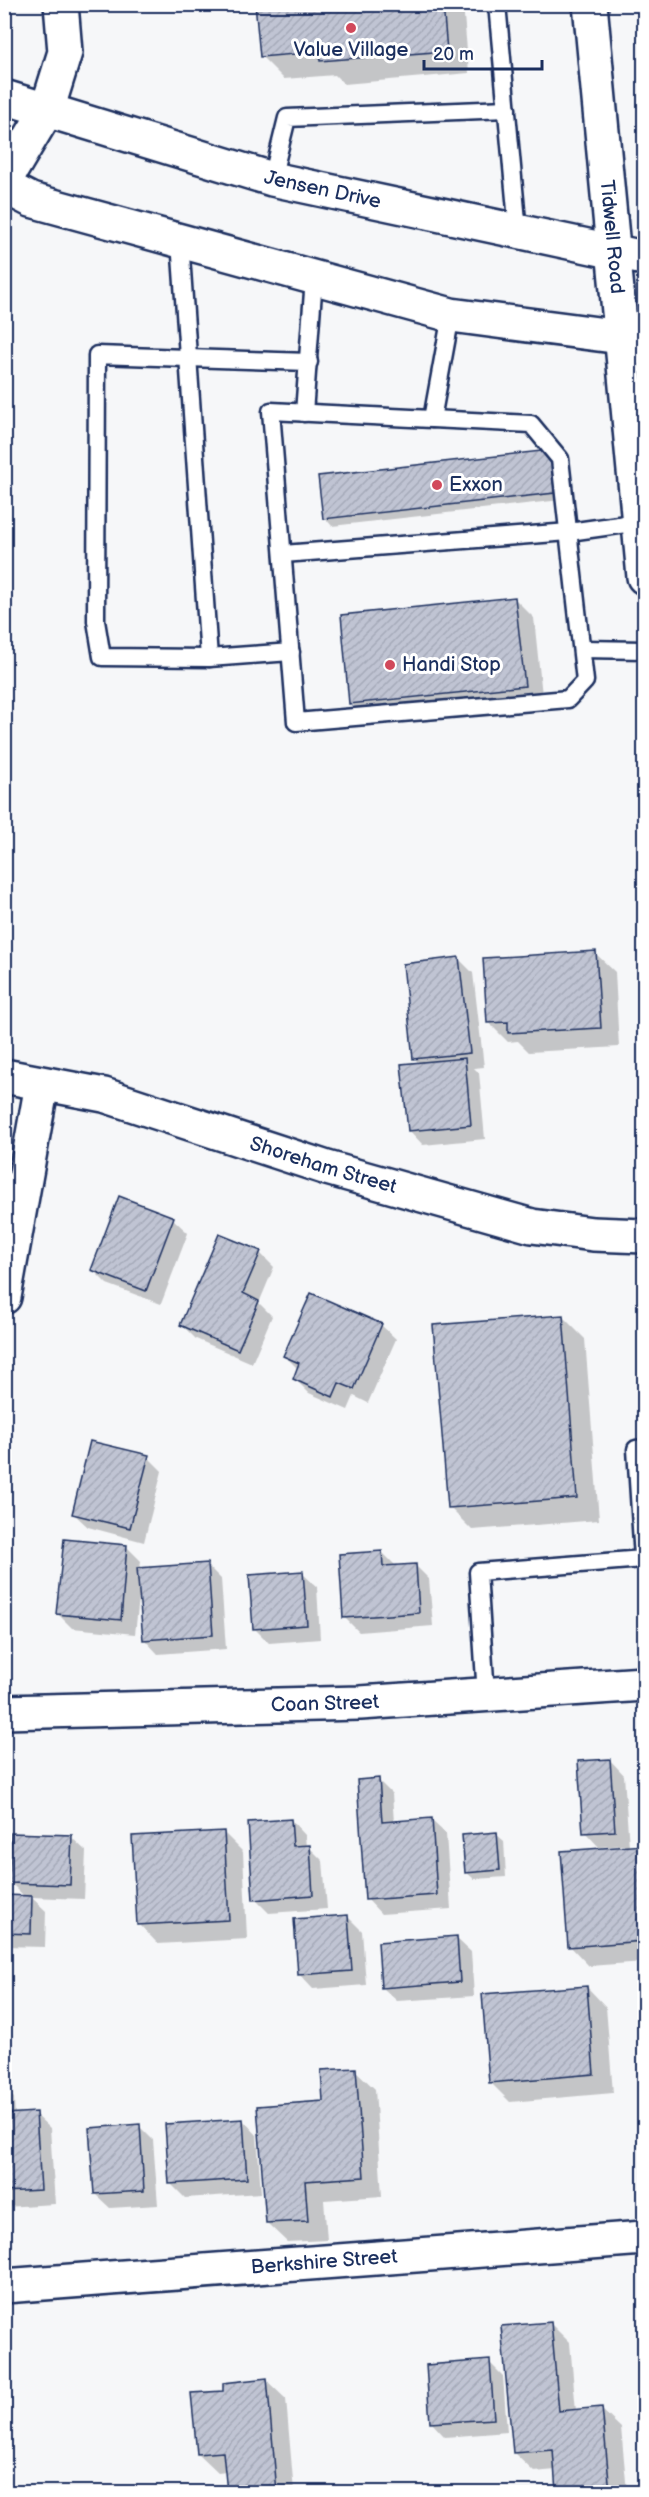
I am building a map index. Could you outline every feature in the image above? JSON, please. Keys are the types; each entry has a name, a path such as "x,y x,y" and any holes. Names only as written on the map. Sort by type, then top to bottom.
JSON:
{"street":[{"path":"61,4 65,52 47,110 4,184 31,200 451,315 634,338"},
{"name":"Tidwell Road","path":"590,4 630,255 640,522 645,577"},
{"name":"Jensen Drive","path":"4,97 272,179 630,255"},
{"name":"Shoreham Street","path":"4,1076 104,1095 327,1168 532,1226 592,1234 645,1236"},
{"path":"4,1297 42,1084"},
{"name":"Coan Street","path":"4,1712 360,1703 645,1684"},
{"name":"Berkshire Street","path":"4,2286 645,2238"}],"lane":[{"path":"497,4 518,232"},
{"path":"272,179 287,118 507,109"},
{"path":"180,241 209,658"},
{"path":"303,413 309,362 314,278"},
{"path":"432,419 451,315"},
{"path":"291,652 209,658 102,657 96,621 97,355 309,362"},
{"path":"271,411 303,413 531,424 560,459 585,681 568,699 296,722 271,411"},
{"path":"283,554 568,532 640,522"},
{"path":"582,649 645,650"},
{"path":"486,1696 478,1572 643,1558 636,1449 645,1448"}],"building":[{"name":"Value Village","path":"255,4 443,4 447,51 320,61 319,52 260,57"},
{"name":"Exxon","path":"550,450 555,493 323,519 318,476"},
{"path":"515,597 525,686 349,704 341,615"},
{"path":"596,951 601,1028 508,1033 508,1022 487,1023 483,958"},
{"path":"459,957 470,1053 413,1059 403,964"},
{"path":"465,1058 471,1125 408,1131 401,1064"},
{"path":"119,1196 174,1217 146,1291 91,1270"},
{"path":"219,1234 261,1251 243,1293 259,1301 238,1350 180,1325"},
{"path":"311,1293 382,1324 354,1389 339,1383 333,1397 293,1379 299,1363 283,1356"},
{"path":"563,1315 577,1498 448,1508 433,1325"},
{"path":"90,1441 149,1455 130,1528 72,1514"},
{"path":"64,1539 127,1545 121,1620 56,1614"},
{"path":"382,1551 383,1566 416,1564 419,1613 343,1618 339,1554"},
{"path":"208,1563 213,1635 143,1640 137,1568"},
{"path":"303,1571 307,1625 253,1629 249,1575"},
{"path":"610,1759 615,1831 583,1833 578,1761"},
{"path":"379,1778 382,1822 432,1818 437,1895 365,1900 357,1780"},
{"path":"291,1819 293,1846 310,1845 313,1895 253,1900 248,1822"},
{"path":"224,1831 229,1920 137,1925 132,1836"},
{"path":"497,1832 500,1870 465,1873 462,1835"},
{"path":"11,1833 72,1835 70,1885 9,1883"},
{"path":"644,1845 644,1941 568,1947 561,1851"},
{"path":"4,1895 32,1896 31,1934 4,1933"},
{"path":"348,1915 352,1971 298,1975 294,1919"},
{"path":"457,1936 460,1982 381,1988 378,1942"},
{"path":"587,1986 594,2074 489,2083 482,1994"},
{"path":"356,2068 364,2177 305,2181 308,2221 266,2223 257,2106 323,2101 321,2070"},
{"path":"36,2112 41,2190 4,2192 4,2114"},
{"path":"243,2119 247,2179 169,2184 165,2124"},
{"path":"140,2124 144,2191 94,2194 89,2128"},
{"path":"551,2322 559,2411 602,2407 610,2492 556,2492 553,2450 513,2453 501,2326"},
{"path":"490,2360 494,2419 430,2423 426,2365"},
{"path":"267,2378 277,2492 227,2492 223,2452 197,2454 191,2393 223,2391 223,2383"}],"place":[{"name":"Value Village","path":"351,28"},
{"name":"Exxon","path":"437,485"},
{"name":"Handi Stop","path":"390,665"}]}
